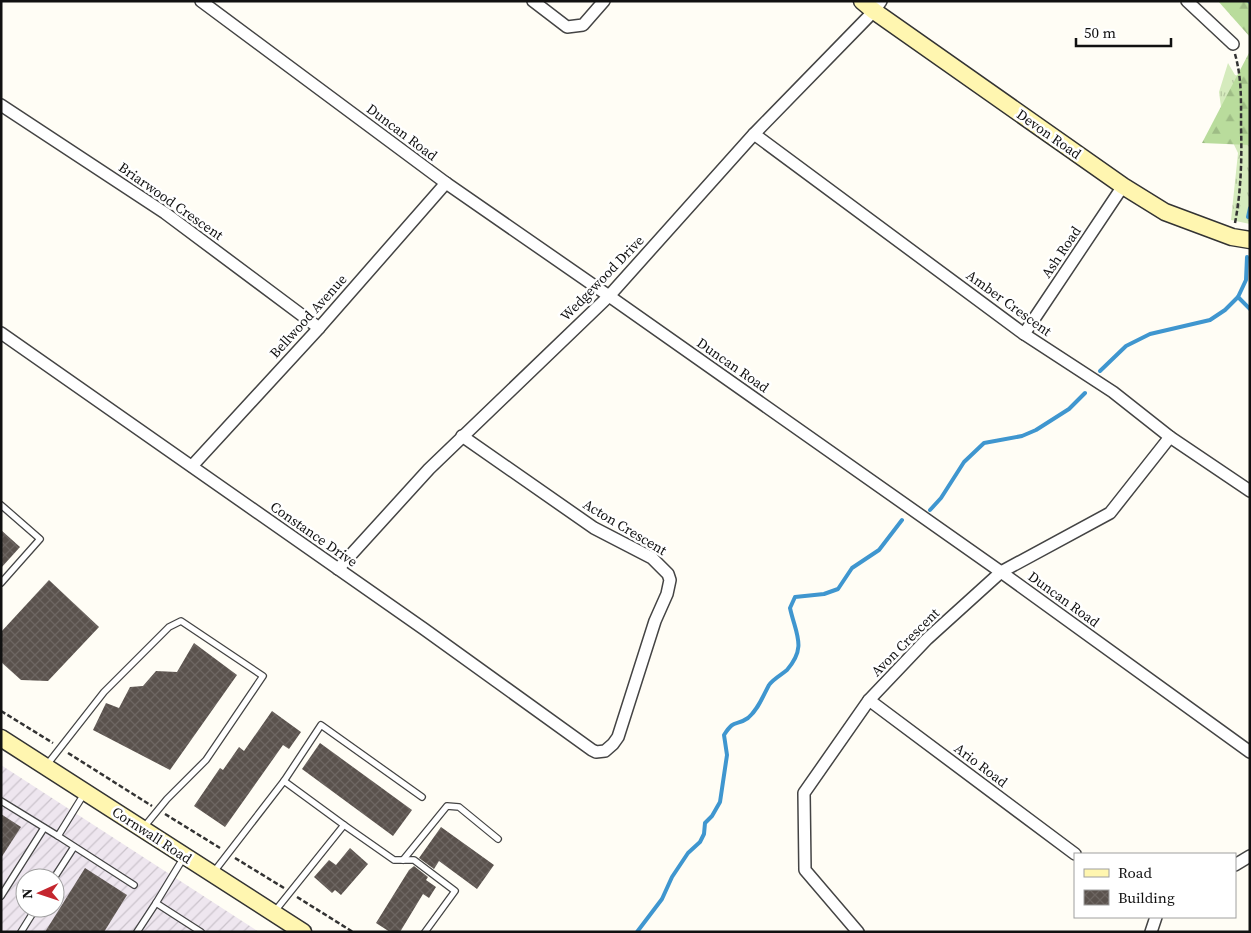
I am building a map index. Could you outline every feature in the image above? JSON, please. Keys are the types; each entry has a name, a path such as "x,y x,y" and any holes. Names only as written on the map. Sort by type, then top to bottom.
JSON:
{"street":[{"name":"Duncan Road","path":"201,1 446,183 1001,572 1250,752"},
{"path":"533,1 567,28 583,25 604,1"},
{"path":"1187,1 1233,44"},
{"name":"Wedgewood Drive","path":"338,568 429,469 609,296 872,5"},
{"name":"Devon Road","path":"872,5 1123,186 1165,212 1232,237 1250,240"},
{"name":"Briarwood Crescent","path":"1,105 165,213 319,328"},
{"name":"Amber Crescent","path":"754,134 1024,334 1112,392 1170,437 1250,491"},
{"name":"Bellwood Avenue","path":"192,466 319,328 446,183"},
{"name":"Ash Road","path":"1024,334 1123,186"},
{"name":"Constance Drive","path":"1,333 338,568 592,750 601,751 610,748"},
{"name":"Acton Crescent","path":"462,436 594,528 652,558 668,574 670,580 667,594 655,621 618,737 610,748"},
{"name":"Avon Crescent","path":"858,932 805,870 804,793 869,700 927,639 1001,572 1110,513 1170,437"},
{"name":"Ario Road","path":"869,700 1074,853"},
{"name":"Cornwall Road","path":"1,738 303,932"},
{"path":"1236,864 1250,856"},
{"path":"1151,932 1156,918"}],"lane":[{"path":"1,505 40,539 1,583"},
{"path":"46,767 104,692 169,627 181,621 263,676 206,760 158,810 143,829"},
{"path":"212,874 284,781 320,725 422,797"},
{"path":"284,781 394,860 414,860 455,892 424,932"},
{"path":"58,836 85,792"},
{"path":"1,801 134,885"},
{"path":"403,860 448,806 459,806 498,839"},
{"path":"274,913 344,825"},
{"path":"1,896 44,828"},
{"path":"60,868 74,846"},
{"path":"137,932 185,856"},
{"path":"156,903 201,932"},
{"path":"21,932 30,918"}],"path":[{"path":"1232,237 1238,205 1242,151 1242,87 1233,44"},
{"path":"1,711 353,932"}],"shaded area":[{"path":"1,765 259,932 1,932"}],"green space":[{"path":"1218,1 1250,1 1250,37"},
{"path":"1250,51 1250,145 1202,143"},
{"path":"1228,63 1235,75 1248,78 1250,76 1250,224 1231,220 1238,153 1223,122 1219,92"}],"building":[{"path":"1,530 20,547 1,568"},
{"path":"49,580 99,627 48,681 21,680 1,662 1,632"},
{"path":"194,643 237,675 170,770 93,730 106,703 119,708 130,687 143,686 156,671 177,672"},
{"path":"272,711 301,732 289,749 283,745 225,827 194,806 220,768 223,770 239,747 244,751"},
{"path":"320,743 412,810 393,836 302,769"},
{"path":"1,814 21,827 1,858"},
{"path":"441,827 494,865 477,889 439,861 434,869 419,858"},
{"path":"350,848 368,864 341,895 335,890 332,893 314,877 329,860 336,865"},
{"path":"414,866 428,877 426,880 436,887 429,898 423,894 400,932 390,932 376,923 409,870"},
{"path":"85,868 127,895 104,932 45,932 54,918 65,918 65,900"}],"waterway":[{"path":"1248,217 1250,208"},
{"path":"1100,371 1126,346 1150,334 1210,320 1225,310 1238,297 1246,280 1247,257"},
{"path":"1238,297 1250,309"},
{"path":"930,510 941,498 964,462 984,443 1022,436 1036,430 1069,409 1085,393"},
{"path":"637,932 662,899 672,877 688,853 700,842 704,834 705,823 712,816 720,802 727,755 724,735 733,725 744,721 752,715 769,685 787,670 797,654 797,633 790,608 795,597 824,594 838,589 852,568 879,550 902,520"}]}
